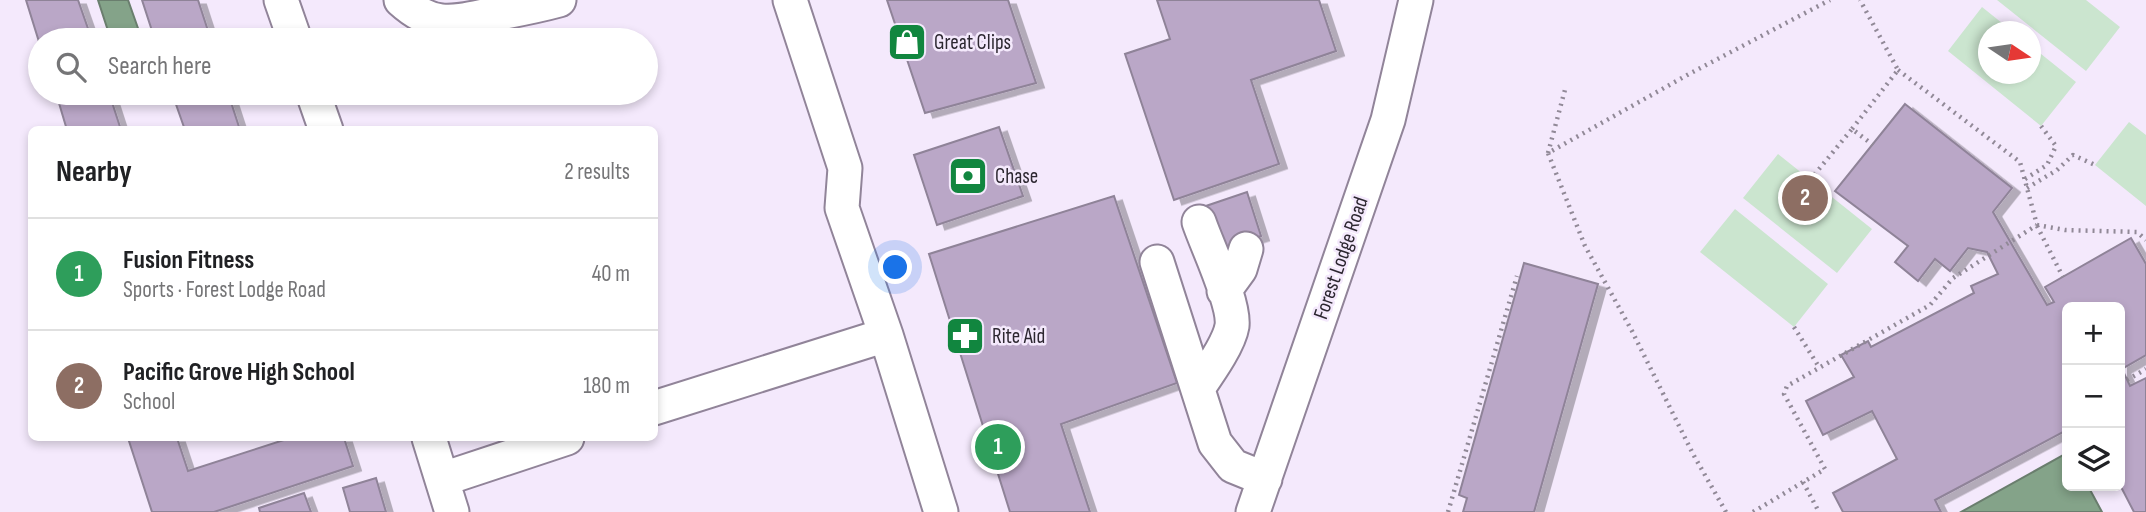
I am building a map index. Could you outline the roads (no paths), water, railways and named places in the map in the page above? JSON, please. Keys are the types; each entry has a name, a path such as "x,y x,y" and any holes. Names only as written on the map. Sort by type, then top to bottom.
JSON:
{"street":[{"path":"281,0 291,28"},
{"path":"401,0 427,18 443,23 522,11 559,0"},
{"path":"790,0 845,168 842,208 886,335 941,512"},
{"name":"Forest Lodge Road","path":"1253,512 1388,120 1416,0"},
{"path":"317,105 325,126"},
{"path":"1198,388 1212,367 1232,326 1231,306 1199,222"},
{"path":"1224,290 1240,269 1246,249"},
{"path":"1157,262 1215,443 1233,466 1265,479"},
{"path":"658,407 886,335"},
{"path":"430,441 453,512"},
{"path":"443,479 558,441"}],"place":[{"name":"Great Clips","path":"907,42"},
{"name":"Chase","path":"968,176"},
{"name":"Pacific Grove High School","path":"1805,198"},
{"name":"Rite Aid","path":"965,336"},
{"name":"Fusion Fitness","path":"998,447"}]}
